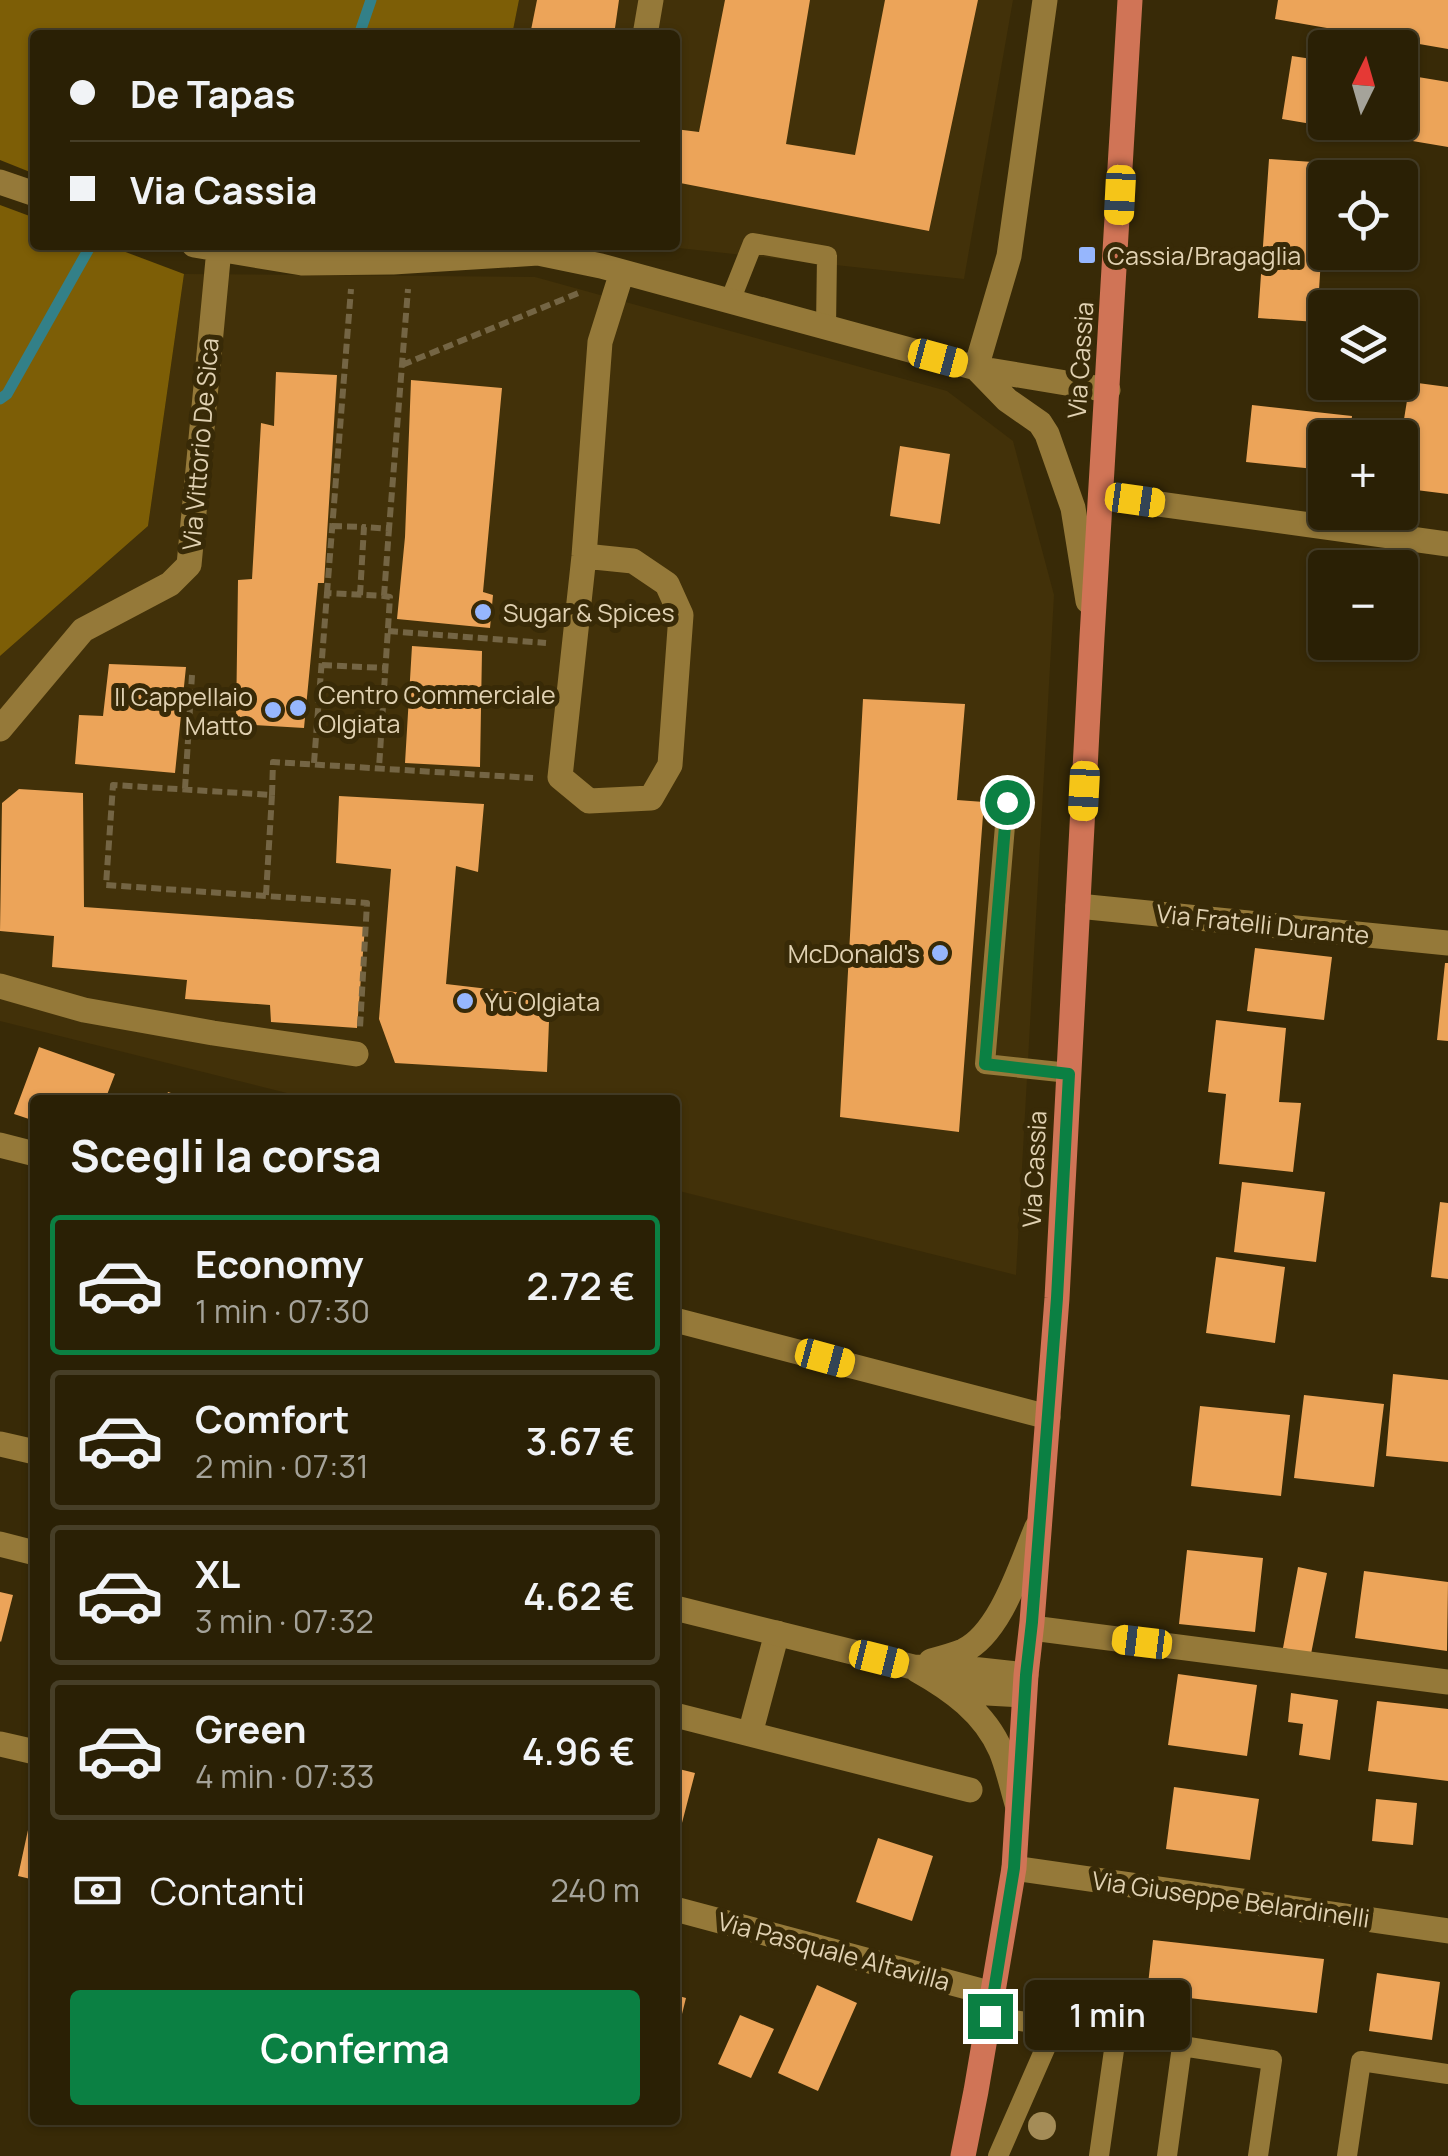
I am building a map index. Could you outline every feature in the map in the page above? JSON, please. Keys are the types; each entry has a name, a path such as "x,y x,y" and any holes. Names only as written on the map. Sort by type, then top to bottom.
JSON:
{"main road":[{"name":"Via Cassia","path":"963,2156 1014,1868 1057,1298 1130,0"}],"street":[{"path":"646,30 651,0"},
{"path":"976,368 1009,256 1044,0"},
{"path":"0,182 30,192"},
{"name":"Via Vittorio De Sica","path":"0,729 83,630 170,584 189,564 206,250"},
{"path":"223,250 302,264 538,254 609,261 730,302 976,368 1108,390"},
{"path":"584,556 633,561 667,584 681,615 670,765 651,798 589,802 560,777 584,556 600,342 611,306 609,261"},
{"path":"976,368 1007,400 1040,423 1047,434 1073,508 1092,637"},
{"path":"1101,496 1448,544"},
{"name":"Via Fratelli Durante","path":"1078,906 1448,943"},
{"path":"0,986 84,1010 356,1054"},
{"path":"0,1145 30,1153"},
{"path":"680,1321 1048,1418"},
{"path":"0,1444 30,1451"},
{"path":"912,1667 966,1650 990,1628 1040,1522"},
{"path":"0,1544 30,1552"},
{"path":"680,1609 912,1667 962,1668 1025,1685"},
{"path":"1032,1628 1448,1682"},
{"path":"750,1734 777,1634"},
{"path":"912,1667 946,1686 980,1716 1000,1749 1018,1807"},
{"path":"946,1686 987,1693 1025,1685"},
{"path":"680,1716 970,1790"},
{"path":"0,1744 30,1751"},
{"name":"Via Giuseppe Belardinelli","path":"1014,1868 1448,1931"},
{"name":"Via Pasquale Altavilla","path":"680,1911 991,2005"}],"lane":[{"path":"730,302 753,243 827,256 826,328"},
{"path":"1007,802 985,1064 1069,1074"},
{"path":"991,2005 1055,2026 1116,2036 1099,2156"},
{"path":"998,2156 1055,2026"},
{"path":"1166,2156 1182,2046 1272,2060 1258,2156"},
{"path":"1347,2156 1361,2061 1448,2074"}],"path":[{"path":"384,596 410,261"},
{"path":"314,763 353,263"},
{"path":"402,366 584,291 611,306"},
{"path":"332,526 390,529"},
{"path":"360,595 364,528"},
{"path":"328,592 390,597 380,768"},
{"path":"388,631 574,645"},
{"path":"322,665 386,668"},
{"path":"185,789 192,675"},
{"path":"266,895 273,762 518,779 560,777"},
{"path":"272,795 113,785 106,885 367,904 356,1054"}],"shaded area":[{"path":"0,0 519,0 513,30 30,30 30,172 0,160"},
{"path":"519,0 1013,0 964,279 680,248 680,30 513,30"},
{"path":"0,205 30,216 30,250 120,250 184,274 148,526 0,656"},
{"path":"184,274 535,277 947,391 1013,441 1054,595 1016,1275 680,1191 680,1095 295,1095 0,1021 0,656 148,526"}],"building":[{"path":"537,0 619,0 615,30 531,30"},
{"path":"725,0 810,0 786,144 855,155 885,0 978,0 929,231 680,183 680,130 699,132"},
{"path":"1278,0 1448,0 1448,49 1418,44 1418,30 1338,30 1275,19"},
{"path":"1292,56 1308,58 1308,123 1282,119"},
{"path":"1418,77 1448,82 1448,147 1406,140 1418,140"},
{"path":"1269,159 1308,162 1308,270 1320,270 1319,290 1308,290 1308,321 1258,318"},
{"path":"276,372 337,375 324,583 318,583 304,728 236,724 238,580 252,579 261,423 274,426"},
{"path":"411,380 502,388 483,592 493,595 490,628 397,619 405,537"},
{"path":"1418,383 1448,387 1448,494 1418,490 1418,420 1404,420 1407,400 1418,400"},
{"path":"1252,405 1352,416 1352,420 1308,420 1308,468 1246,462"},
{"path":"900,446 950,454 940,524 890,516"},
{"path":"412,646 482,651 480,767 405,763"},
{"path":"109,664 186,667 175,773 75,764 79,715 103,716"},
{"path":"863,699 965,704 957,800 984,802 959,1132 840,1117"},
{"path":"19,789 83,793 84,907 365,927 357,1028 271,1022 270,1005 185,999 187,980 52,967 54,936 0,931 2,803"},
{"path":"339,796 484,804 478,872 456,866 446,984 550,996 547,1072 395,1063 379,1019 391,869 336,863"},
{"path":"1255,948 1332,957 1324,1020 1247,1011"},
{"path":"1448,963 1448,1041 1437,1040"},
{"path":"1216,1020 1286,1028 1279,1102 1301,1103 1293,1172 1219,1164 1226,1094 1208,1092"},
{"path":"39,1047 115,1074 107,1095 30,1095 30,1119 14,1114"},
{"path":"1242,1182 1325,1192 1316,1262 1234,1252"},
{"path":"1440,1202 1448,1203 1448,1279 1431,1277"},
{"path":"1216,1257 1285,1267 1275,1343 1206,1333"},
{"path":"1393,1374 1448,1380 1448,1462 1386,1456"},
{"path":"1304,1395 1384,1404 1374,1487 1294,1478"},
{"path":"1200,1406 1290,1415 1281,1496 1191,1486"},
{"path":"1187,1550 1263,1558 1255,1632 1179,1624"},
{"path":"1298,1567 1327,1573 1311,1654 1283,1648"},
{"path":"1364,1571 1448,1582 1447,1651 1355,1638"},
{"path":"0,1592 13,1595 1,1642 0,1641"},
{"path":"1178,1674 1257,1685 1247,1756 1168,1745"},
{"path":"1291,1693 1338,1700 1330,1760 1299,1755 1303,1724 1288,1722"},
{"path":"1377,1701 1448,1709 1448,1781 1368,1771"},
{"path":"680,1769 695,1773 680,1831"},
{"path":"1174,1787 1259,1799 1250,1860 1166,1849"},
{"path":"1376,1799 1417,1803 1413,1845 1372,1841"},
{"path":"30,1821 30,1879 18,1876"},
{"path":"878,1838 933,1856 912,1921 856,1902"},
{"path":"1153,1940 1324,1959 1317,2013 1147,1993"},
{"path":"1377,1973 1440,1982 1432,2040 1369,2031"},
{"path":"817,1985 857,2003 818,2091 778,2073"},
{"path":"680,1996 686,1998 680,2022"},
{"path":"740,2015 774,2029 751,2078 718,2064"}],"waterway":[{"path":"361,30 371,0"},
{"path":"0,399 7,394 88,250"}],"place":[{"name":"Cassia/Bragaglia","path":"1087,255"},
{"name":"Sugar & Spices","path":"483,612"},
{"name":"Centro Commerciale Olgiata","path":"298,708"},
{"name":"Il Cappellaio Matto","path":"273,710"},
{"name":"McDonald's","path":"940,953"},
{"name":"Yu Olgiata","path":"465,1001"}],"route":[{"path":"990,2016 1014,1868 1057,1298 1069,1074 985,1064 1007,802"}]}
